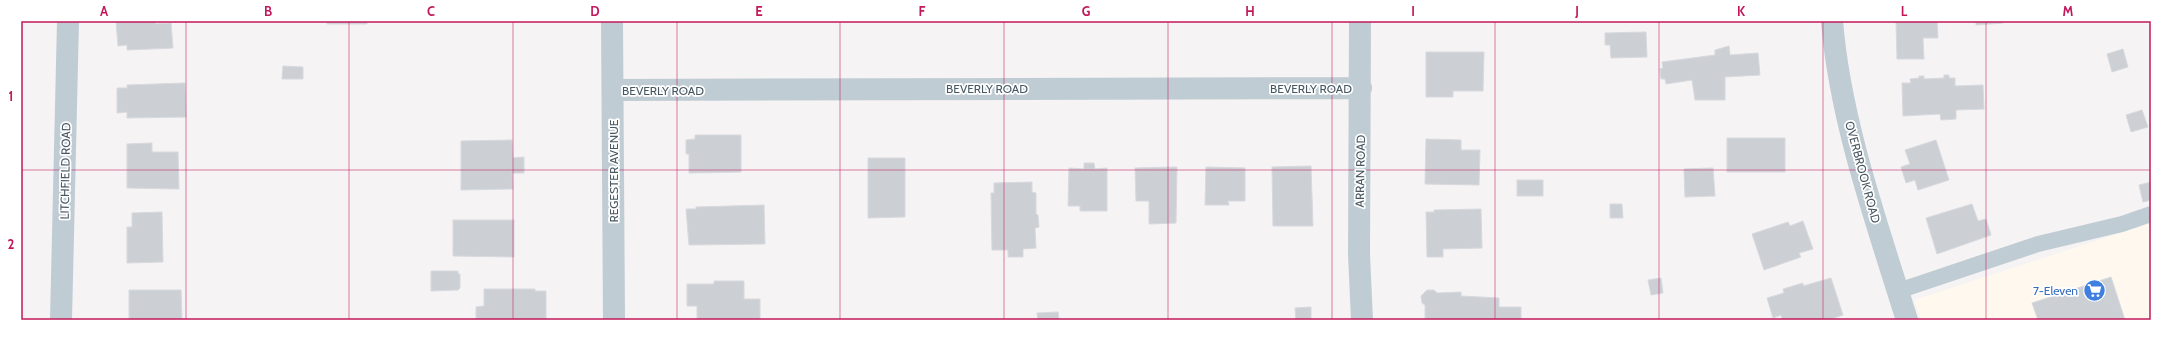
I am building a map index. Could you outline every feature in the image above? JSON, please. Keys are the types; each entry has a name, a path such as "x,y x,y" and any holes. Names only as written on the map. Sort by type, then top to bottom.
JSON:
{"street":[{"name":"LITCHFIELD ROAD","path":"61,320 68,21"},
{"name":"REGESTER AVENUE","path":"612,21 614,320"},
{"name":"ARRAN ROAD","path":"1360,21 1361,88 1359,254 1362,320"},
{"name":"OVERBROOK ROAD","path":"1832,21 1841,83 1866,189 1907,320"},
{"name":"BEVERLY ROAD","path":"613,90 1361,88"}],"lane":[{"path":"1898,291 2038,244 2122,224 2151,214"}],"shaded area":[{"path":"2151,223 2151,320 1921,320 1914,300"}],"building":[{"path":"116,21 155,21 156,24 171,23 173,48 127,50 127,45 118,46"},
{"path":"327,21 367,21 367,24 327,24"},
{"path":"1896,21 1937,21 1938,38 1923,38 1924,59 1897,59"},
{"path":"1976,21 2002,21 2003,23 1976,25"},
{"path":"1646,32 1647,57 1611,58 1610,45 1605,45 1605,33"},
{"path":"1729,46 1730,55 1758,53 1760,75 1725,77 1725,100 1695,100 1692,80 1666,84 1665,79 1661,79 1660,69 1663,68 1662,62 1715,55 1715,50"},
{"path":"2123,49 2128,67 2112,72 2107,54"},
{"path":"1426,52 1484,52 1483,91 1453,91 1453,97 1426,97"},
{"path":"283,66 303,67 303,79 282,79"},
{"path":"1944,75 1949,75 1949,78 1955,78 1955,86 1983,85 1984,109 1956,110 1956,119 1941,120 1940,114 1903,116 1902,83 1911,83 1910,79 1919,78 1919,76 1924,76 1924,79 1944,78"},
{"path":"185,83 186,117 127,118 127,112 117,113 117,88 127,88 127,85"},
{"path":"2142,110 2148,127 2131,132 2126,115"},
{"path":"695,135 741,135 741,172 689,173 689,154 686,154 686,140 695,139"},
{"path":"1727,138 1785,138 1785,172 1727,172"},
{"path":"1426,139 1461,140 1461,150 1480,150 1479,185 1425,184"},
{"path":"512,140 513,158 524,157 524,173 512,173 513,189 461,190 461,141"},
{"path":"1936,140 1949,180 1918,190 1915,180 1906,183 1901,167 1910,164 1905,150"},
{"path":"152,143 152,152 178,152 179,189 127,188 127,144"},
{"path":"868,158 905,158 905,217 868,218"},
{"path":"1084,163 1094,163 1095,169 1107,168 1107,211 1080,211 1080,206 1068,206 1069,168 1084,169"},
{"path":"1311,166 1313,226 1273,226 1272,167"},
{"path":"1177,167 1176,223 1149,224 1149,201 1136,201 1135,168"},
{"path":"1206,167 1245,168 1245,201 1228,201 1229,205 1205,205"},
{"path":"1713,168 1715,196 1685,197 1684,169"},
{"path":"1517,180 1543,180 1543,196 1517,196"},
{"path":"1032,182 1032,192 1036,193 1036,214 1038,215 1039,227 1035,228 1036,248 1023,249 1023,257 1008,257 1008,250 992,250 991,193 994,193 994,183"},
{"path":"2151,182 2151,200 2143,202 2139,185"},
{"path":"1610,204 1622,204 1623,218 1610,218"},
{"path":"1972,204 1978,221 1986,219 1991,235 1937,254 1926,218"},
{"path":"764,205 765,244 689,245 686,209 696,209 696,207"},
{"path":"1481,209 1482,248 1443,249 1443,257 1427,257 1426,212 1434,212 1434,210"},
{"path":"162,212 163,262 127,263 127,227 132,227 132,213"},
{"path":"453,220 514,220 514,257 453,256"},
{"path":"1803,221 1813,249 1799,253 1801,257 1764,270 1752,234 1788,222 1790,226"},
{"path":"431,271 458,271 458,274 460,274 460,288 458,290 431,291"},
{"name":"7-Eleven","path":"2111,277 2125,320 2038,320 2032,303"},
{"path":"1661,278 1663,293 1651,295 1648,280"},
{"path":"1831,278 1843,315 1828,320 1782,320 1781,315 1773,318 1767,298 1784,293 1783,289 1803,283 1803,286"},
{"path":"714,281 744,281 744,299 760,299 760,320 697,320 697,306 687,306 687,284 714,284"},
{"path":"484,289 535,289 535,291 546,291 546,320 476,320 476,307 484,306"},
{"path":"129,290 181,290 182,320 129,320"},
{"path":"1427,290 1434,290 1437,293 1461,292 1461,296 1499,298 1499,307 1521,307 1521,320 1425,320 1425,305 1422,303 1421,296"},
{"path":"1311,307 1311,320 1296,320 1295,308"},
{"path":"1058,312 1059,320 1038,320 1037,313"}],"place":[{"name":"7-Eleven","path":"2094,290"}]}
